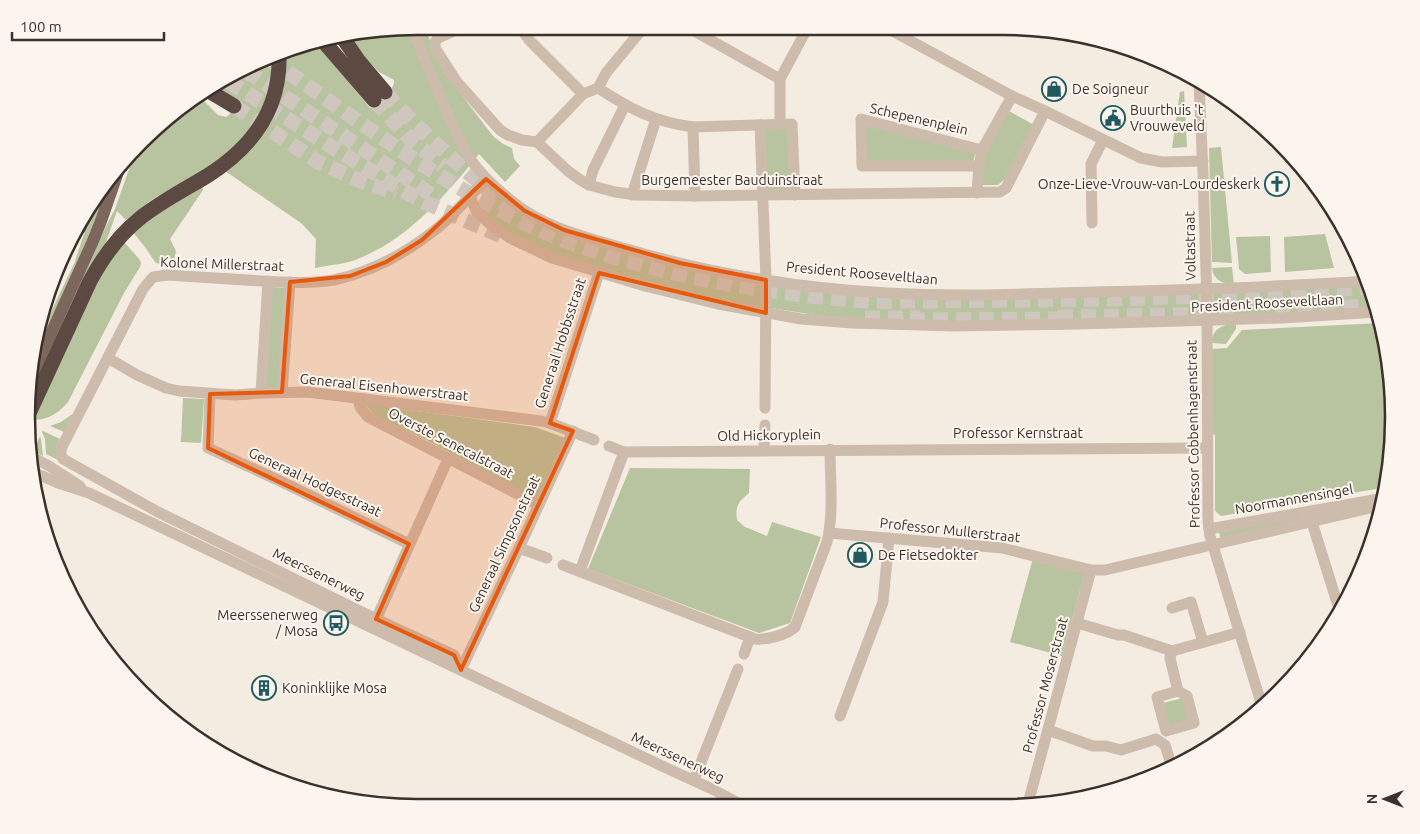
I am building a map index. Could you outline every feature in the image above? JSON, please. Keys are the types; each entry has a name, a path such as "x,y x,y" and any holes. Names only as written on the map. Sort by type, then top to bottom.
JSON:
{"highway":[{"path":"328,46 379,96 345,41"},
{"path":"36,399 90,281 111,246 140,218 226,164 248,143 265,119 274,99 279,61"},
{"path":"214,94 234,106"}],"main road":[{"path":"39,360 96,235 114,185"}],"street":[{"name":"President Rooseveltlaan","path":"415,35 463,147 486,179 512,202 542,221 564,230 680,264 766,280 826,288 942,295 1206,290 1360,281"},
{"path":"445,35 438,38 435,42 435,48 457,82 498,128 508,135 522,140 537,142 583,94 598,88 606,73 637,35"},
{"path":"525,35 583,94"},
{"path":"701,35 780,79"},
{"path":"795,195 780,79 804,35"},
{"path":"900,35 1012,96 1141,158 1155,161 1203,161"},
{"path":"598,88 625,106 656,119 678,125 694,127 786,124"},
{"name":"Voltastraat","path":"1199,89 1207,321"},
{"path":"977,193 982,150 1012,96"},
{"path":"589,185 593,170 625,106"},
{"name":"Burgemeester Bauduinstraat","path":"537,142 568,171 589,185 632,195 763,196 1000,192 1003,191 1045,111"},
{"path":"632,195 656,119"},
{"name":"Schepenenplein","path":"979,166 862,166 861,119 982,150"},
{"path":"760,125 766,280 765,408"},
{"path":"694,127 695,196"},
{"path":"1092,223 1091,164 1103,140"},
{"name":"Kolonel Millerstraat","path":"63,459 60,450 144,289 153,277 317,282 333,280 365,271 386,262 408,249 437,228 486,179"},
{"name":"President Rooseveltlaan","path":"470,196 478,213 501,233 528,248 552,258 599,273 694,298 801,319 953,326 1207,321 1370,312"},
{"name":"Generaal Hobbsstraat","path":"550,423 599,273"},
{"path":"261,393 268,281"},
{"path":"282,392 290,282"},
{"name":"Professor Cobbenhagenstraat","path":"1207,321 1208,529 1260,699"},
{"name":"Generaal Eisenhowerstraat","path":"108,358 137,375 166,388 179,391 235,395 308,392 505,415 550,423 573,431"},
{"name":"Generaal Hodgesstraat","path":"210,394 208,448 410,544"},
{"name":"Overste Senecalstraat","path":"358,399 360,407 368,418 539,505"},
{"path":"764,450 765,425"},
{"path":"573,431 594,440"},
{"name":"Generaal Simpsonstraat","path":"460,670 573,431"},
{"name":"Old Hickoryplein","path":"563,565 750,638 760,640 787,633 795,627 829,533 831,521 830,449 624,452 609,446"},
{"name":"Professor Kernstraat","path":"830,449 1207,448"},
{"path":"580,571 624,452"},
{"name":"Meerssenerweg","path":"63,459 158,512 460,670 731,799"},
{"path":"374,624 448,459"},
{"name":"Meerssenerweg","path":"37,460 89,493"},
{"name":"Meerssenerweg","path":"39,475 89,493 374,624"},
{"name":"Noormannensingel","path":"1213,546 1310,516 1376,500"},
{"name":"Noormannensingel","path":"1208,529 1374,506"},
{"path":"152,523 158,512"},
{"path":"1310,516 1337,602"},
{"name":"Professor Mullerstraat","path":"829,533 1002,548 1091,570 1105,570 1213,546"},
{"path":"840,716 883,602 889,538"},
{"path":"519,548 547,558"},
{"name":"Professor Moserstraat","path":"1029,798 1091,570"},
{"path":"1172,608 1191,602 1204,642"},
{"path":"1077,623 1118,636 1124,635 1172,651 1240,632"},
{"path":"744,654 750,638"},
{"path":"1172,651 1170,658 1178,691"},
{"path":"694,780 738,669"},
{"path":"1048,730 1093,746 1106,746 1121,750 1156,739 1165,745 1170,761"}],"highlighted area":[{"path":"486,179 525,211 564,230 680,263 766,280 766,313 599,273 550,423 573,431 461,670 454,655 376,619 409,544 208,448 210,394 282,392 290,282 350,276 386,262 422,240"}],"green space":[{"path":"428,35 444,72 493,136 512,148 514,159 520,166 505,182 479,154 426,214 395,239 355,260 315,268 316,239 301,223 222,169 249,148 280,61 320,48 370,108 389,92 394,84 394,80 379,72 362,55 352,40 392,36"},
{"path":"272,64 268,92 263,106 248,131 227,153 215,162 197,175 150,201 126,220 117,211 105,245 74,297 115,209 131,164 165,130 203,100 218,115 226,117 230,114 238,100 219,90 248,74"},
{"path":"1184,91 1187,147 1172,148 1180,92"},
{"path":"1009,111 1034,125 1009,175 998,185 981,185 986,149"},
{"path":"864,123 976,151 973,162 864,162"},
{"path":"762,126 791,126 793,193 765,194"},
{"path":"1221,147 1232,263 1212,262 1209,148"},
{"path":"202,185 203,190 170,239 176,251 173,264 159,264 155,262 132,231"},
{"path":"487,194 495,194 599,245 885,296 1361,284 1369,309 1103,321 885,321 821,316 709,298 549,254 495,225 480,209 480,201"},
{"path":"104,198 95,224 42,341 48,318 74,264 86,228"},
{"path":"1325,234 1334,268 1285,272 1284,237"},
{"path":"1270,236 1271,272 1245,274 1239,269 1236,237"},
{"path":"124,242 141,263 68,402 47,418 35,420 35,412 99,274"},
{"path":"1232,267 1234,284 1219,281 1212,268"},
{"path":"270,287 287,288 280,390 263,389"},
{"path":"1236,323 1236,329 1226,344 1212,343 1212,338 1219,328"},
{"path":"1373,323 1382,367 1385,417 1379,488 1221,516 1215,511 1215,435 1212,434 1212,349 1227,348 1242,330"},
{"path":"183,398 204,399 201,443 181,442"},
{"path":"365,404 535,427 565,438 537,499 424,439 374,415"},
{"path":"74,413 64,432 50,426 61,422"},
{"path":"43,431 60,439 56,450 60,461 46,454"},
{"path":"40,436 43,456 37,453 36,444"},
{"path":"630,468 750,469 749,493 738,505 736,511 737,520 745,527 767,536 772,522 821,537 790,623 759,633 588,569"},
{"path":"1302,516 1303,521 1221,540 1219,532"},
{"path":"1033,558 1085,572 1062,656 1010,642"},
{"path":"1183,698 1190,721 1169,727 1163,703"}],"tunnel":[{"path":"274,63 410,157 484,202 522,222 561,239 604,254 702,279 749,288 797,294 882,301 1148,298 1362,287"},
{"path":"250,73 438,199"},
{"path":"231,83 402,190 426,203 506,238"},
{"path":"385,92 462,168 512,210"},
{"path":"374,100 410,139 443,166"},
{"path":"234,106 318,162 363,182 396,193"},
{"path":"1275,313 1368,306"},
{"path":"1058,317 1237,314"},
{"path":"865,318 920,318"},
{"path":"910,320 1067,319"}],"place":[{"name":"De Soigneur","path":"1054,89"},
{"name":"Buurthuis 't Vrouweveld","path":"1113,118"},
{"name":"Onze-Lieve-Vrouw-van-Lourdeskerk","path":"1277,184"},
{"name":"De Fietsedokter","path":"860,555"},
{"name":"Meerssenerweg / Mosa","path":"336,623"},
{"name":"Koninklijke Mosa","path":"264,688"}]}
